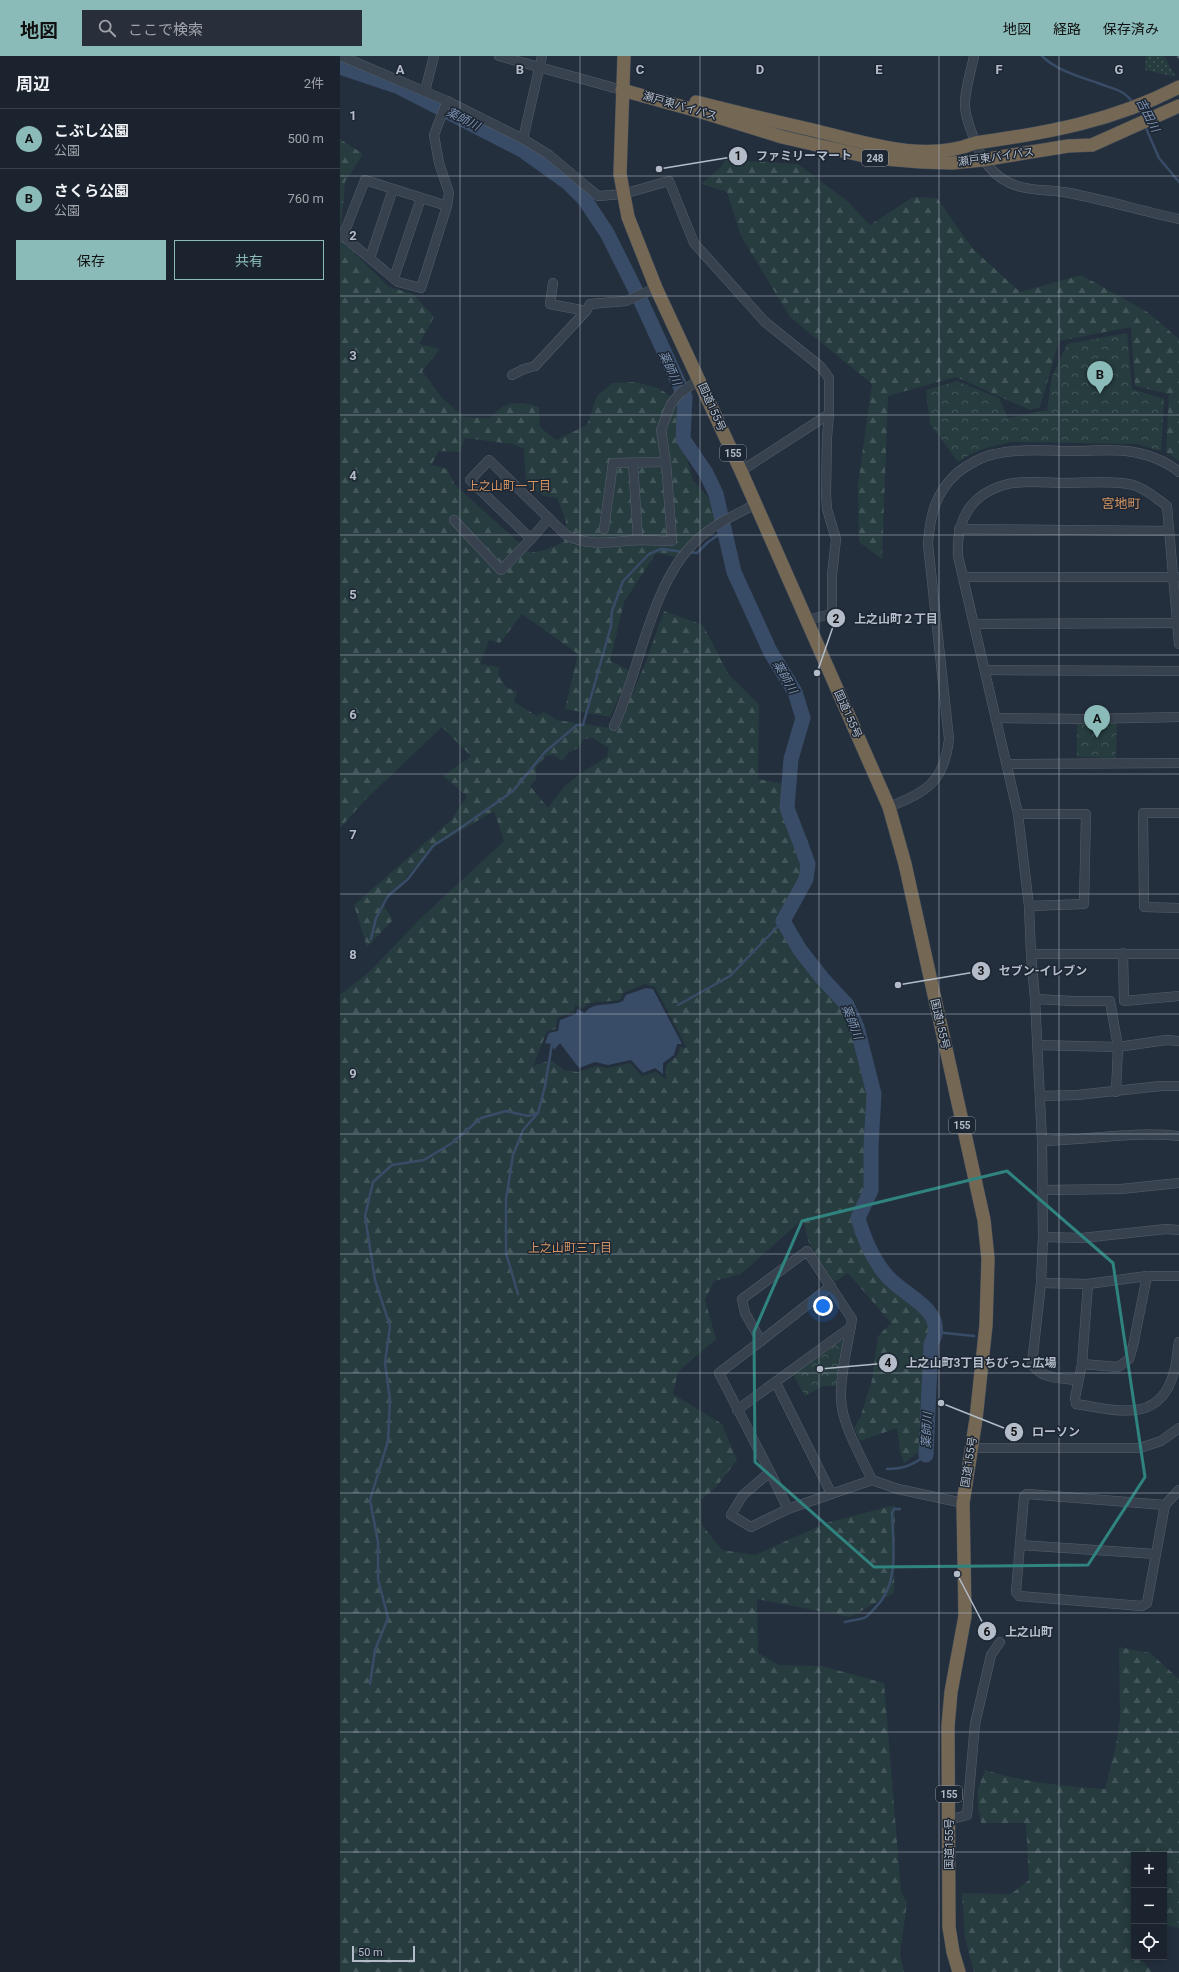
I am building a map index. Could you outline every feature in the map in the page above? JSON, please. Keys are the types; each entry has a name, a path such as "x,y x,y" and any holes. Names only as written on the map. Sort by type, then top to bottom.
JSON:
{"highway":[{"name":"国道155号","path":"624,56 620,149 623,194 628,217 656,288 700,379 889,808 905,864 985,1231 988,1259 986,1325 972,1448 963,1503 966,1583 965,1616 951,1692 948,1726 949,1927 952,1952 960,1972"},
{"name":"瀬戸東バイパス","path":"622,86 909,151 962,148 975,143 1086,124 1126,110 1179,88"},
{"name":"瀬戸東バイパス","path":"622,86 782,138 873,158 922,162 952,163 982,160 1068,146 1092,145 1133,128 1179,106"}],"street":[{"path":"341,56 447,101 523,139 549,155 598,196 623,194 669,181 694,243 765,322 821,367 829,378 829,414 826,437 826,495 827,508 836,539 832,576 832,614 806,620"},
{"path":"425,91 434,56"},
{"path":"500,56 539,68 622,86"},
{"path":"523,139 542,56"},
{"path":"974,56 966,91 965,108 975,143 982,160 1001,178 1021,187 1069,193 1179,219"},
{"path":"447,101 440,115 434,135 439,163 449,193 447,206 421,288 398,282 343,236 365,180 447,206"},
{"path":"370,258 393,189"},
{"path":"394,278 422,198"},
{"path":"553,283 550,304 586,311"},
{"path":"512,375 524,369 536,366 586,311 590,304 626,301 656,288"},
{"path":"531,539 470,480 489,460 566,535 578,541 608,544 638,540 672,541 666,462 661,430 665,415 671,404 680,393 700,379"},
{"path":"741,471 829,414"},
{"path":"889,808 914,796 930,785 942,770 948,753 949,739 928,544 930,520 935,503 958,473 976,461 994,454 1024,451 1125,450 1159,460 1179,472"},
{"path":"604,529 613,463 666,462"},
{"path":"633,463 638,540"},
{"path":"1078,1380 1042,1375 1032,1364 1041,1282 1043,1190 1040,1096 1029,906 1018,814 1008,764 958,556 959,529 969,509 979,497 988,491 1010,484 1083,483 1134,485 1167,506 1176,577 1179,644"},
{"path":"614,726 622,709 658,603 678,562 696,541 718,523 756,504"},
{"path":"454,520 501,570 549,518"},
{"path":"959,529 1169,530"},
{"path":"963,577 1176,577"},
{"path":"975,624 1177,623"},
{"path":"986,670 1179,670"},
{"path":"997,718 1084,719 1179,717"},
{"path":"1008,764 1179,763"},
{"path":"1179,813 1143,812 1144,907 1179,908"},
{"path":"1018,814 1086,814 1084,904 1029,906"},
{"path":"1123,953 1124,1001 1179,996"},
{"path":"1031,954 1179,954"},
{"path":"1035,999 1110,1001 1118,1047 1116,1092"},
{"path":"1037,1046 1118,1047 1166,1040 1179,1040"},
{"path":"1040,1096 1116,1092 1161,1086 1179,1086"},
{"path":"1042,1141 1082,1140 1152,1134 1179,1136"},
{"path":"1043,1190 1121,1189 1179,1183"},
{"path":"1043,1237 1082,1238 1166,1229 1179,1230"},
{"path":"761,1340 745,1313 742,1299 807,1252 852,1319 843,1371 841,1399 845,1420 872,1480"},
{"path":"1041,1282 1088,1284 1147,1276 1179,1276"},
{"path":"1082,1364 1118,1367 1129,1359 1147,1276"},
{"path":"1088,1284 1082,1364 1075,1398 1076,1404 1129,1412 1141,1409 1158,1400 1164,1395 1169,1386 1174,1372 1179,1342"},
{"path":"788,1508 719,1373 831,1286"},
{"path":"737,1410 851,1327"},
{"path":"776,1383 830,1493"},
{"path":"972,1448 1140,1448 1161,1441 1176,1430 1179,1440"},
{"path":"770,1472 743,1495 731,1515 751,1528 788,1508 872,1480 898,1489 963,1503"},
{"path":"1165,1505 1027,1494 1024,1496 1016,1592 1019,1596 1142,1606 1147,1603 1165,1505 1179,1490"},
{"path":"1020,1545 1155,1554"},
{"path":"949,1820 967,1815 975,1724 991,1655 1000,1642"}],"highlighted area":[{"path":"1007,1171 1113,1263 1145,1477 1088,1565 874,1567 755,1462 754,1332 802,1221"}],"green space":[{"path":"1146,56 1164,56 1176,77 1145,70"},
{"path":"340,139 363,154 345,182 340,239"},
{"path":"725,160 798,164 847,201 870,225 913,197 937,198 972,248 1020,292 1081,275 1146,311 1179,339 1179,461 1166,452 1169,394 1135,386 1131,327 1059,341 1040,407 1030,410 956,377 888,396 882,559 859,542 858,484 872,384 790,317 741,236 727,192 701,184 721,167"},
{"path":"340,239 389,287 413,294 434,317 419,344 440,349 422,371 442,398 464,417 490,418 501,408 507,405 518,403 532,405 539,407 540,427 556,440 587,425 597,396 612,383 635,382 658,388 682,403 681,436 693,481 725,514 699,532 676,557 656,553 624,602 610,661 631,671 610,717 565,709 578,654 522,614 500,643 489,640 480,664 500,667 498,674 506,687 517,692 514,702 537,716 544,712 557,720 617,729 646,662 664,611 703,625 729,675 759,705 758,779 796,786 793,805 813,854 801,882 780,921 794,951 840,1002 852,1025 868,1092 868,1188 854,1217 862,1244 892,1287 927,1314 941,1336 935,1355 925,1367 922,1450 904,1463 900,1451 897,1428 860,1441 854,1428 860,1418 872,1380 878,1336 891,1323 848,1273 836,1281 831,1281 809,1243 803,1219 741,1274 714,1281 705,1300 716,1339 678,1372 673,1394 722,1424 737,1460 716,1487 701,1500 702,1525 722,1550 755,1555 826,1523 895,1505 894,1593 850,1617 757,1599 758,1653 779,1665 822,1666 884,1683 901,1891 907,1903 900,1954 904,1972 340,1972 340,995 368,973 420,919 504,841 494,811 433,847 383,904 393,920 367,947 354,905 451,820 467,796 443,776 471,756 442,727 367,798 340,828","holes":["465,438 513,444 524,449 526,484 544,496 557,498 566,520 564,542 545,550 530,553 455,485 447,469 431,465 439,451 460,452","592,738 609,748 607,757 581,773 564,787 548,808 530,786 536,780 536,767 546,756 554,755 562,761 568,753 578,748 584,739","645,984 655,987 687,1048 680,1047 677,1056 666,1065 666,1079 655,1072 642,1076 630,1063 608,1068 596,1066 578,1072 564,1070 551,1060 533,1066 547,1031 556,1029 557,1018 574,1011 575,1005 584,1008 590,1003 621,999 623,993"]},
{"path":"1127,333 1132,389 1164,399 1161,451 1137,444 1011,442 989,447 971,454 958,462 930,424 926,390 957,381 999,398 1008,418 1047,410 1052,377 1067,344"},
{"path":"1077,719 1117,719 1116,758 1077,757"},
{"path":"839,1338 845,1342 839,1386 823,1386 805,1396 793,1374"},
{"path":"1119,1647 1150,1653 1179,1679 1179,1928 1167,1926 1167,1852 1131,1852 1131,1960 1142,1960 1152,1972 974,1972 965,1938 962,1893 1011,1894 1029,1880 1026,1823 981,1823 978,1806 978,1789 985,1770 1014,1778 1044,1783 1105,1789 1116,1745 1120,1719"}],"water":[{"path":"646,988 653,989 682,1044 677,1044 674,1055 663,1063 663,1074 655,1068 643,1073 631,1060 608,1065 595,1062 579,1068 560,1043 554,1050 552,1044 545,1043 549,1033 558,1031 560,1020 576,1014 577,1009 585,1013 592,1007 618,1003 623,1001 626,995"}],"waterway":[{"name":"吉田川","path":"1042,56 1054,65 1068,72 1122,92 1133,103"},
{"name":"薬師川","path":"340,67 399,87 522,150 568,183 585,200 607,233 640,299 685,397 683,439 706,473 716,494 734,572 770,651 795,692 803,718 791,759 787,808 808,864 806,879 783,921 800,950 822,978 847,1005 857,1027 874,1094 871,1146 871,1190 858,1218 863,1234 882,1270 893,1282 926,1308 932,1316 935,1324 935,1334 931,1344 926,1455"},
{"name":"吉田川","path":"1145,126 1159,158 1179,182"},
{"path":"689,552 697,553 708,542 724,531"},
{"path":"371,939 376,918 388,896 408,879 433,846 513,791 545,752 577,725 583,725 611,626 612,611 623,581 649,554 661,549 684,552"},
{"path":"678,1005 730,976 783,921"},
{"path":"370,1684 375,1650 388,1618 378,1579 378,1542 370,1500 388,1441 390,1400 385,1363 390,1326 375,1280 365,1216 373,1182 392,1165 424,1160 452,1143 481,1118 506,1111 528,1116 538,1113 545,1086 552,1044"},
{"path":"518,1294 506,1253 506,1199 513,1155 523,1130 537,1114"},
{"path":"936,1332 974,1336"},
{"path":"887,1469 908,1466 926,1455"},
{"path":"845,1622 861,1619 867,1616 883,1598 888,1588 892,1576 894,1551 892,1513 894,1509 900,1509"}],"place":[{"name":"ファミリーマート","path":"659,169"},
{"name":"さくら公園","path":"1100,394"},
{"name":"上之山町２丁目","path":"817,673"},
{"name":"こぶし公園","path":"1097,738"},
{"name":"セブン-イレブン","path":"898,985"},
{"name":"上之山町3丁目ちびっこ広場","path":"820,1369"},
{"name":"ローソン","path":"941,1403"},
{"name":"上之山町","path":"957,1574"}],"district":[{"name":"上之山町一丁目","path":"509,486"},
{"name":"宮地町","path":"1121,503"},
{"name":"上之山町三丁目","path":"570,1248"}]}
